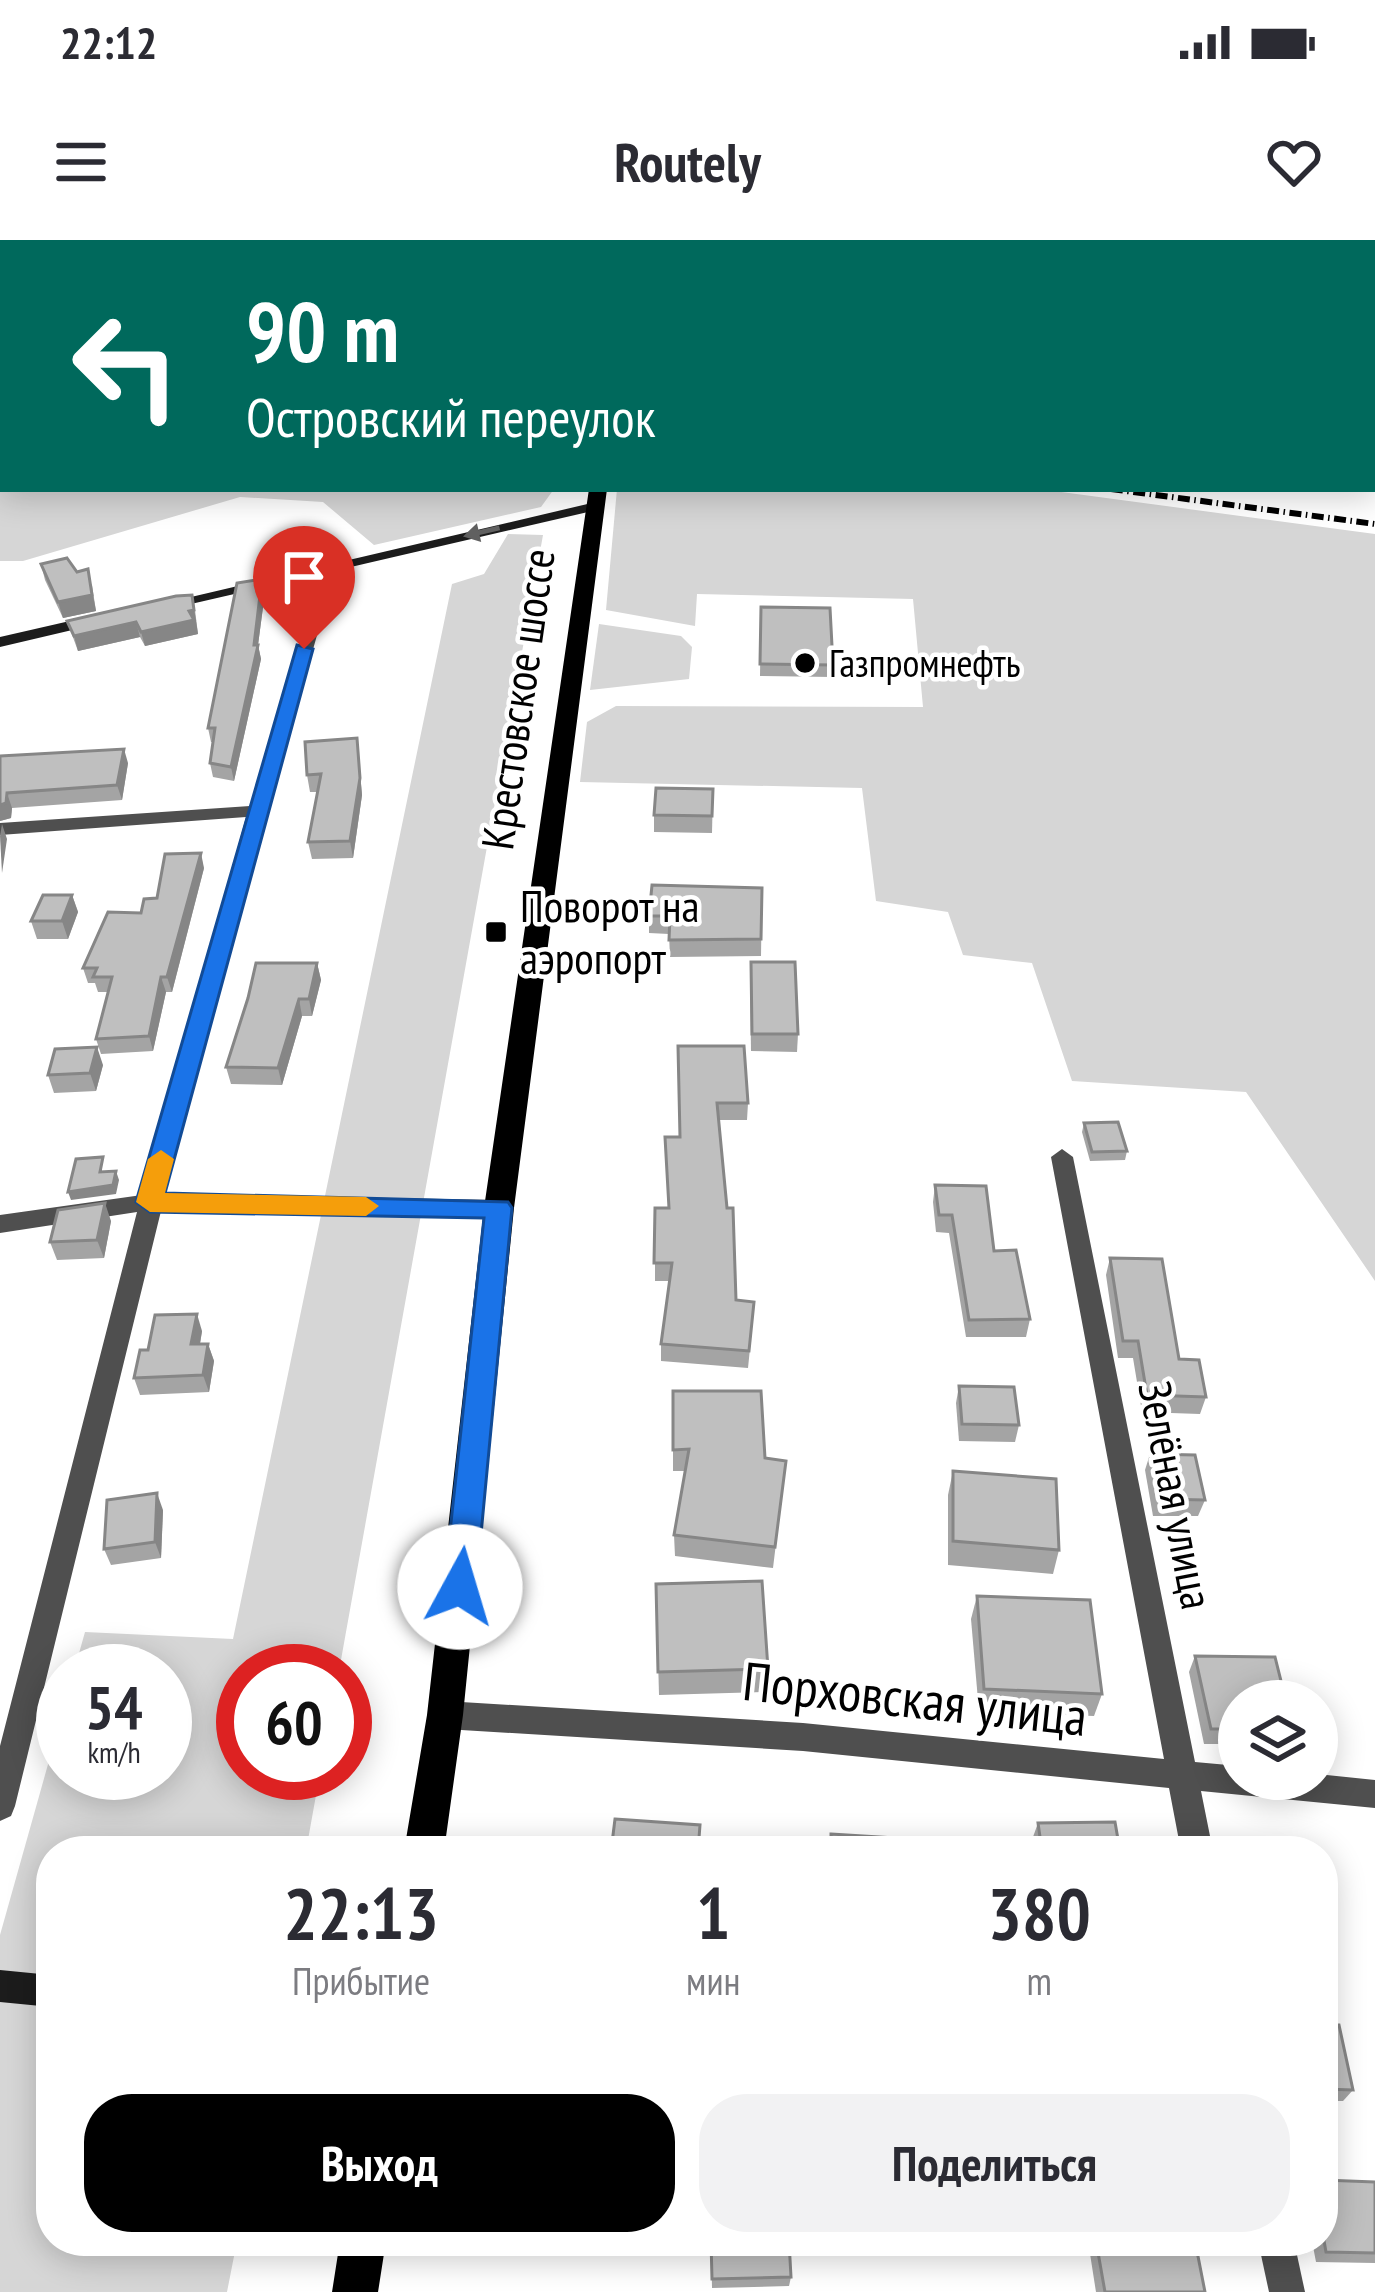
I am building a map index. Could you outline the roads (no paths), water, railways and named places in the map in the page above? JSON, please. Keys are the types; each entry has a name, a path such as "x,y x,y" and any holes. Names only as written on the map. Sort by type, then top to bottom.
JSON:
{"main road":[{"name":"Крестовское шоссе","path":"426,1836 445,1715 499,1208 597,498"},
{"path":"355,2292 361,2256"}],"street":[{"path":"153,608 597,498"},
{"path":"0,1806 150,1202 254,811 328,568"},
{"path":"0,642 110,617"},
{"path":"0,829 254,811"},
{"name":"Зелёная улица","path":"1062,1157 1194,1836"},
{"path":"0,1224 150,1202 499,1208"},
{"name":"Порховская улица","path":"445,1715 803,1737 1375,1794"},
{"path":"0,1986 36,1990"},
{"path":"1279,2256 1287,2292"}],"railway":[{"path":"1134,492 1375,524"}],"place":[{"name":"Газпромнефть","path":"805,663"},
{"name":"Поворот на аэропорт","path":"496,932"}]}
